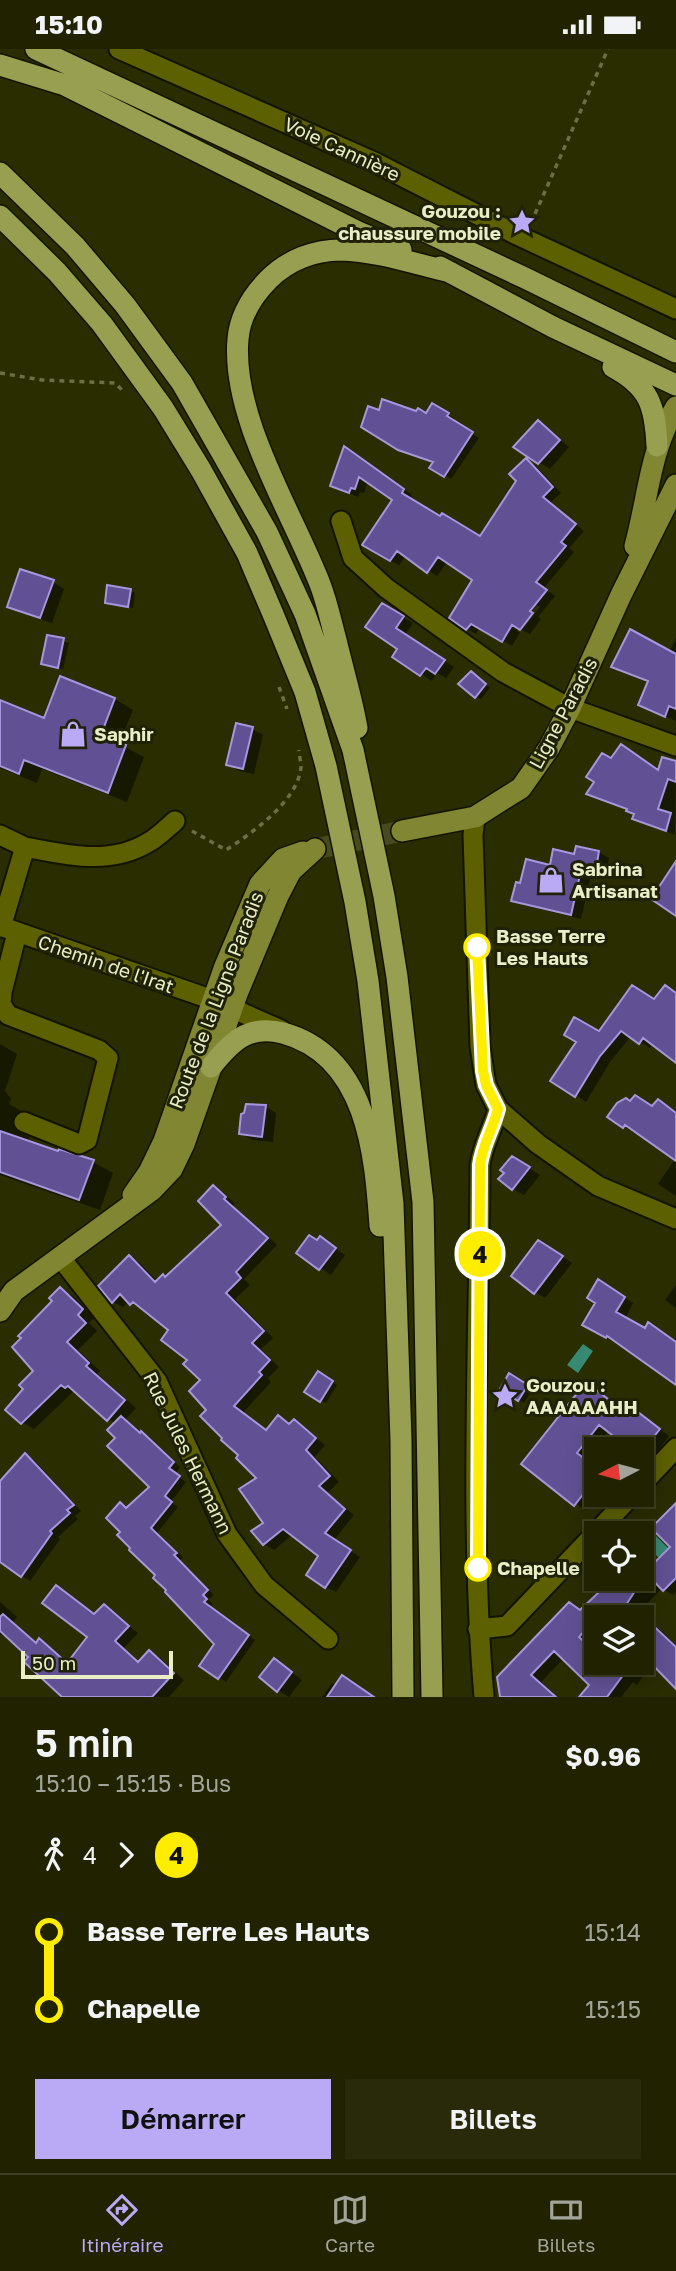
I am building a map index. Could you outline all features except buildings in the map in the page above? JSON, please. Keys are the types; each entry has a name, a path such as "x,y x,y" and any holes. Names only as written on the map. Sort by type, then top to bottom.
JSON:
{"highway":[{"path":"36,49 525,278 676,352"},
{"path":"0,65 65,85 358,232 450,272 553,327 676,385"},
{"path":"0,173 75,246 133,316 182,383 267,531 305,614 353,750 384,896"},
{"path":"0,216 57,272 102,324 163,408 201,470 258,577 305,692 326,766 355,902 368,981 393,1204 401,1440 402,1697"},
{"path":"432,1697 423,1202 397,977 355,713 322,588 267,464 247,410 238,372 238,337 247,308 258,290 274,275 307,254 338,250 363,251 450,272"},
{"path":"553,327 588,353 629,376 646,393 656,415 657,446"},
{"path":"211,1067 230,1043 248,1034 274,1031 303,1039 329,1056 352,1087 367,1130 379,1207 402,1628"}],"main road":[{"name":"Ligne Paradis","path":"621,595 640,527 657,446 676,407"},
{"name":"Ligne Paradis","path":"402,831 475,817 521,788 549,748 570,708 621,595 676,485"},
{"name":"Route de la Ligne Paradis","path":"0,1311 14,1291 152,1190 172,1169 184,1144 211,1067 222,1004 245,916 260,884 283,859 315,849 291,871 222,1004 149,1172 119,1214"},
{"path":"184,1144 190,1099 222,1004"}],"street":[{"name":"Voie Cannière","path":"119,49 374,162 517,235 676,309"},
{"path":"341,521 353,558 386,589 503,672 570,708 676,746"},
{"path":"475,817 473,835 480,1046 486,1085 498,1109 538,1144 598,1186 676,1219"},
{"path":"0,835 25,847 72,856 101,857 124,854 150,842 175,821"},
{"path":"24,1122 79,1143 87,1140 108,1058 99,1050 8,1015 1,1004 6,929 25,847"},
{"name":"Chemin de l'Irat","path":"6,929 222,1004 303,1039"},
{"path":"484,1697 478,1629 480,1165 483,1147 494,1125 498,1109"},
{"name":"Rue Jules Hermann","path":"60,1257 158,1381 227,1534 264,1585 328,1639"},
{"path":"654,1471 676,1448"},
{"path":"478,1629 507,1626 621,1507"}],"path":[{"path":"517,235 530,225 608,49"},
{"path":"0,373 42,380 115,383 131,398"},
{"path":"278,687 288,713"},
{"path":"175,821 226,850 258,829 289,797 301,768 297,739"}],"water":[{"path":"583,1344 593,1351 578,1373 567,1365"},
{"path":"654,1534 674,1554 664,1563 654,1553"}],"tunnel":[{"path":"315,849 402,831"}],"bus line":[{"name":"4","path":"477,947 483,1071 486,1085 498,1109 494,1125 483,1147 480,1165 478,1568"}],"place":[{"name":"Gouzou : chaussure mobile","path":"522,222"},
{"name":"Saphir","path":"73,734"},
{"name":"Sabrina Artisanat","path":"551,880"},
{"name":"Basse Terre Les Hauts","path":"477,947"},
{"name":"Gouzou : AAAAAAHH","path":"505,1396"},
{"name":"Chapelle","path":"478,1568"}]}
